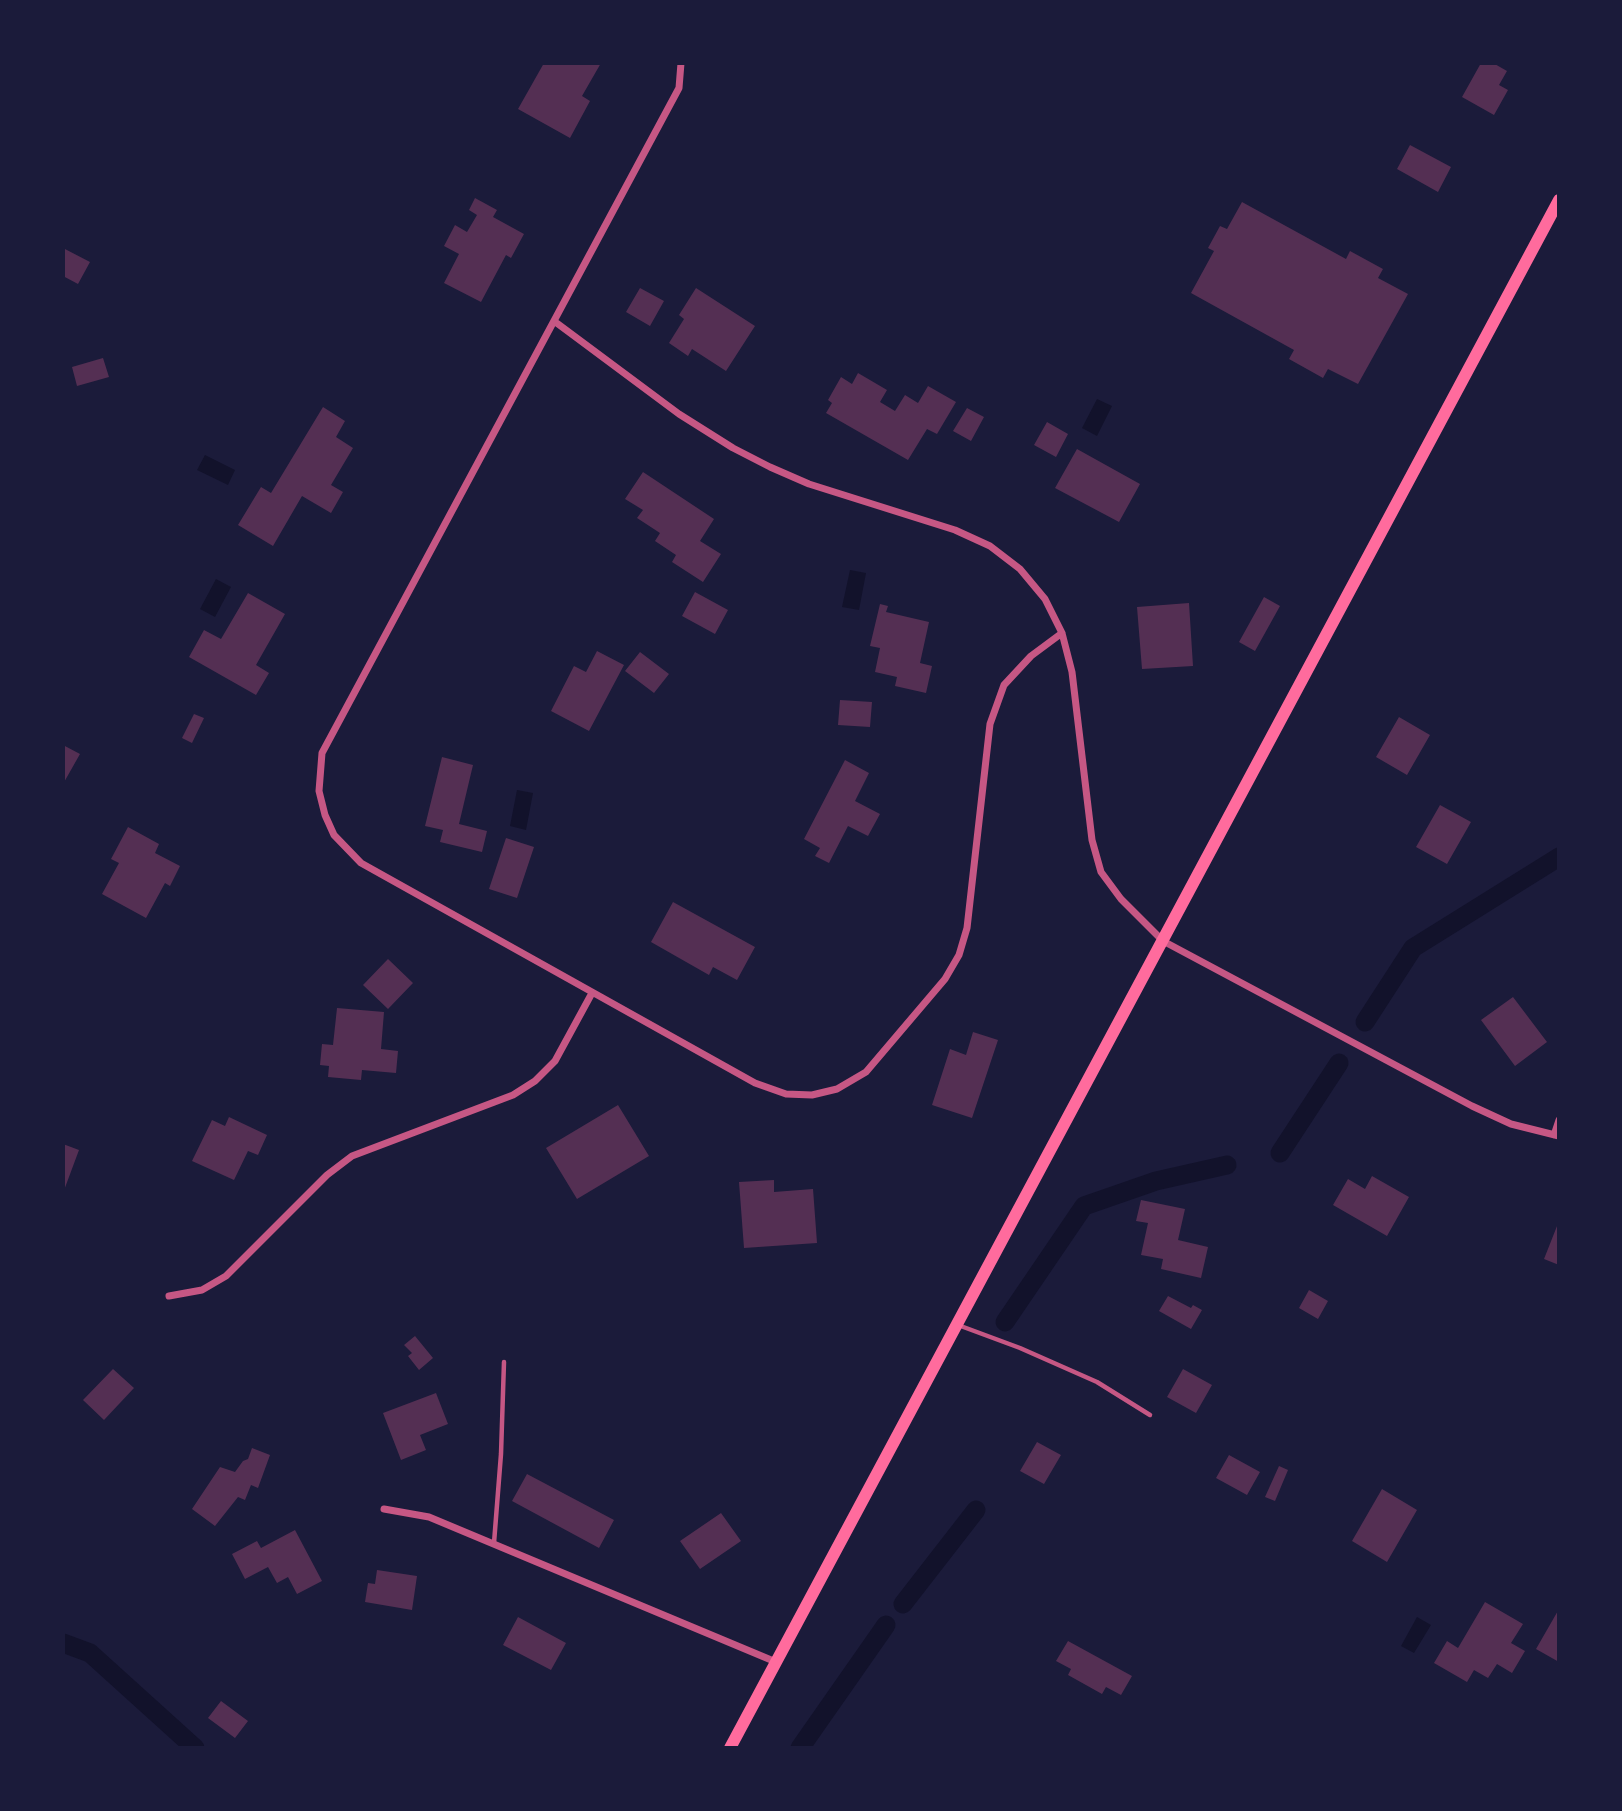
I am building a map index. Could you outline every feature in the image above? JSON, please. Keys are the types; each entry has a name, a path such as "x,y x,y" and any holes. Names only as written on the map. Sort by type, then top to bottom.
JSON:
{"main road":[{"path":"730,1748 1559,200"}],"street":[{"path":"681,63 679,88 322,753 319,791 334,835 361,863 755,1083 786,1094 812,1094 836,1089 866,1072 945,979 959,955 967,928 990,724 1003,685 1031,656 1062,633"},
{"path":"554,321 679,414 714,438 757,461 809,484 954,530 990,546 1020,569 1045,599 1062,633 1072,672 1092,840 1101,872 1121,899 1163,941 1472,1107 1511,1124 1556,1136 1559,1120"},
{"path":"169,1296 202,1290 226,1276 327,1175 352,1156 513,1095 535,1081 555,1060 592,992"},
{"path":"384,1509 429,1517 776,1662"}],"lane":[{"path":"957,1324 1097,1382 1150,1415"},
{"path":"494,1544 501,1454 503,1362"}],"shaded area":[{"path":"1097,399 1112,406 1097,436 1082,428"},
{"path":"205,455 235,470 228,485 197,470"},
{"path":"850,570 866,573 859,610 842,607"},
{"path":"216,579 231,587 215,617 200,609"},
{"path":"517,790 533,793 526,830 510,826"},
{"path":"1417,1617 1431,1625 1414,1653 1401,1646"}],"building":[{"path":"544,63 601,63 582,96 590,101 570,138 518,109"},
{"path":"1481,63 1493,63 1507,71 1499,85 1508,90 1494,115 1462,97"},
{"path":"1410,145 1451,167 1438,192 1397,169"},
{"path":"475,198 497,210 493,217 524,234 511,258 506,255 481,302 444,283 459,254 444,246 455,225 467,232 477,215 469,210"},
{"path":"1242,202 1346,259 1350,251 1383,269 1378,278 1408,294 1358,384 1328,369 1323,378 1289,359 1294,350 1191,293 1214,251 1208,248 1220,226 1227,229"},
{"path":"63,248 90,262 78,284 63,276"},
{"path":"640,288 664,301 650,326 626,312"},
{"path":"696,288 755,326 726,371 692,349 688,356 669,343 684,319 679,315"},
{"path":"103,358 109,377 77,386 72,367"},
{"path":"858,373 887,390 880,402 895,411 905,395 918,403 928,386 956,402 937,434 927,429 908,460 826,413 832,403 828,400 841,377 852,384"},
{"path":"323,407 345,421 336,437 353,448 331,485 343,492 331,513 302,496 273,546 238,525 261,487 271,493"},
{"path":"967,408 984,417 971,441 953,431"},
{"path":"1047,422 1068,434 1056,457 1034,445"},
{"path":"1077,449 1140,484 1119,522 1055,488"},
{"path":"643,472 714,519 700,541 721,554 703,582 672,562 676,555 655,541 660,533 637,518 643,510 625,499"},
{"path":"695,592 728,610 715,634 682,616"},
{"path":"248,593 285,614 256,665 269,673 256,695 189,657 204,630 221,639"},
{"path":"1264,597 1280,606 1255,651 1239,642"},
{"path":"1189,603 1193,666 1142,669 1137,607"},
{"path":"880,604 888,606 886,612 929,622 920,663 932,666 926,693 895,686 897,677 875,672 880,648 870,646"},
{"path":"597,651 624,665 589,731 551,711 574,666 586,672"},
{"path":"640,652 669,674 654,693 625,671"},
{"path":"840,700 872,702 870,727 838,725"},
{"path":"194,714 204,718 192,743 182,738"},
{"path":"1399,717 1430,735 1407,775 1376,757"},
{"path":"63,745 80,754 63,784"},
{"path":"442,757 473,765 459,824 487,831 482,852 440,842 443,830 425,826"},
{"path":"845,760 869,773 855,801 880,814 868,836 848,826 829,863 815,856 820,848 804,839"},
{"path":"1440,805 1471,822 1447,864 1416,847"},
{"path":"128,827 159,844 155,853 180,866 170,886 165,883 146,918 102,894 119,863 111,859"},
{"path":"506,838 534,847 517,898 489,889"},
{"path":"673,902 755,947 737,980 713,967 709,975 651,942"},
{"path":"388,959 413,983 388,1009 363,985"},
{"path":"1513,997 1547,1042 1515,1066 1481,1020"},
{"path":"337,1008 384,1012 381,1049 398,1051 396,1073 362,1070 361,1080 328,1077 329,1066 320,1065 322,1044 333,1045"},
{"path":"973,1032 998,1040 972,1118 932,1105 950,1049 966,1055"},
{"path":"618,1105 649,1156 577,1199 546,1148"},
{"path":"229,1117 267,1135 258,1155 248,1151 234,1180 192,1161 212,1120 225,1126"},
{"path":"63,1144 79,1150 63,1193"},
{"path":"1372,1176 1409,1197 1387,1236 1333,1205 1348,1179 1365,1189"},
{"path":"774,1180 774,1192 813,1189 817,1243 744,1248 739,1182"},
{"path":"1141,1200 1185,1209 1178,1240 1208,1247 1201,1278 1161,1269 1163,1259 1141,1255 1148,1223 1136,1221"},
{"path":"1559,1221 1559,1265 1544,1259"},
{"path":"1309,1290 1328,1301 1318,1319 1299,1308"},
{"path":"1168,1296 1191,1308 1193,1305 1202,1310 1191,1329 1159,1311"},
{"path":"415,1336 433,1358 419,1370 408,1356 412,1353 404,1345"},
{"path":"113,1369 134,1388 104,1420 83,1400"},
{"path":"1183,1369 1212,1385 1196,1413 1167,1397"},
{"path":"436,1393 448,1424 420,1435 426,1450 401,1460 383,1413"},
{"path":"1037,1442 1061,1455 1044,1484 1020,1471"},
{"path":"252,1448 270,1455 258,1488 251,1485 245,1500 238,1497 215,1526 192,1509 220,1467 235,1472 243,1461 248,1459"},
{"path":"1229,1455 1260,1472 1247,1495 1216,1478"},
{"path":"1279,1466 1288,1470 1275,1501 1265,1497"},
{"path":"527,1474 614,1520 599,1548 512,1501"},
{"path":"1382,1489 1417,1510 1387,1562 1352,1541"},
{"path":"721,1513 741,1541 700,1569 680,1541"},
{"path":"295,1530 322,1581 297,1594 288,1577 277,1583 268,1567 245,1579 232,1554 257,1541 261,1548"},
{"path":"377,1570 417,1576 412,1610 365,1602 368,1583 375,1584"},
{"path":"1485,1602 1523,1624 1511,1643 1525,1651 1512,1673 1497,1664 1488,1678 1474,1670 1467,1682 1434,1663 1447,1641 1458,1648"},
{"path":"1559,1609 1559,1662 1536,1649"},
{"path":"518,1617 566,1643 551,1670 503,1645"},
{"path":"1068,1641 1132,1676 1121,1695 1106,1687 1102,1694 1068,1675 1071,1669 1056,1661"},
{"path":"221,1701 248,1721 235,1738 208,1718"}],"waterway":[{"path":"1365,1022 1413,948 1559,857"},
{"path":"1280,1153 1339,1063"},
{"path":"1005,1322 1084,1206 1156,1181 1227,1165"},
{"path":"903,1604 976,1510"},
{"path":"800,1748 886,1625"},
{"path":"63,1643 90,1653 195,1748"}]}
